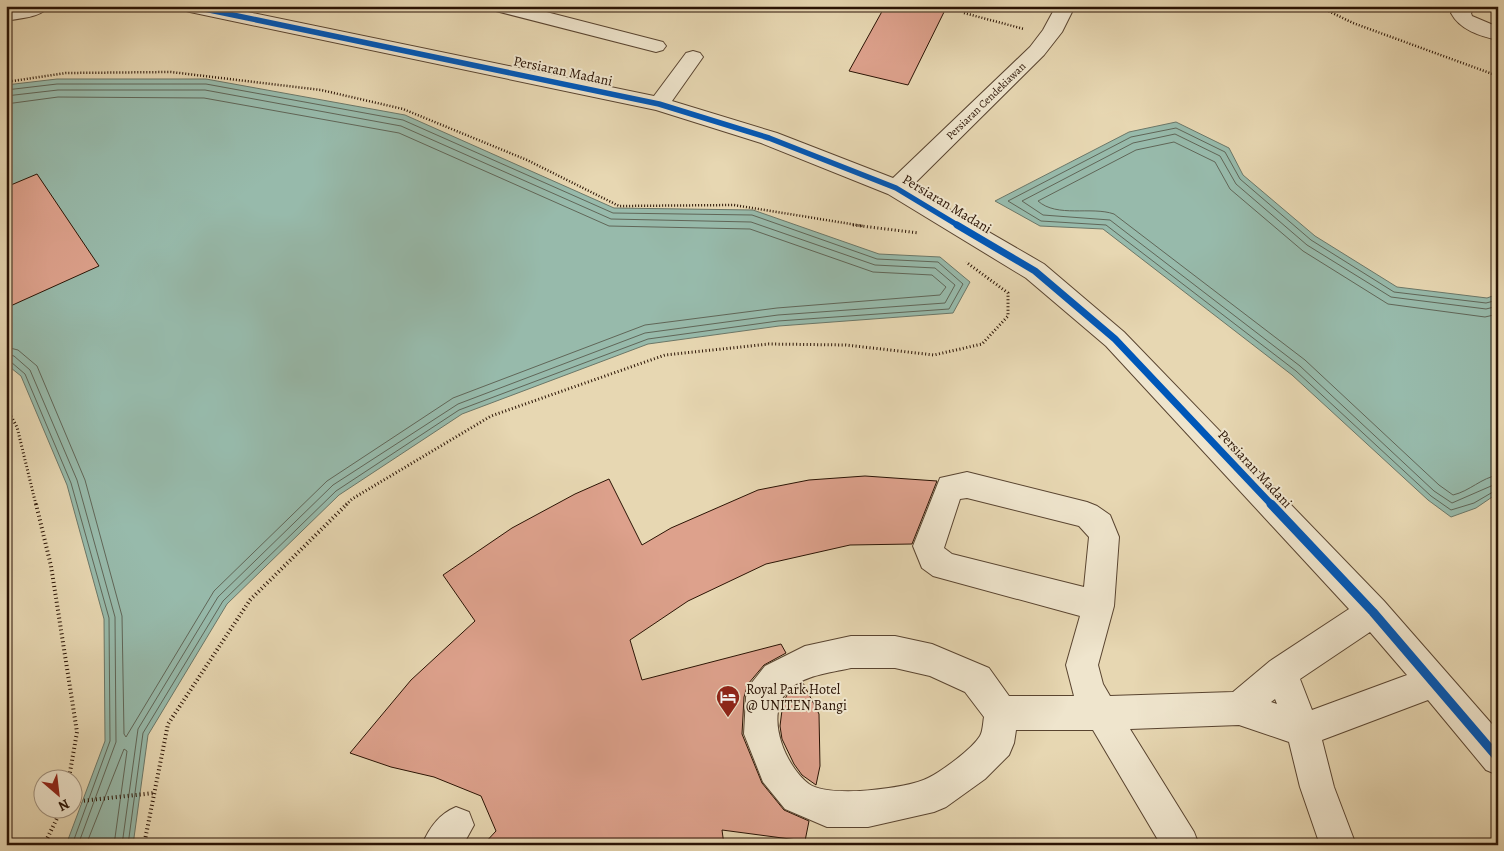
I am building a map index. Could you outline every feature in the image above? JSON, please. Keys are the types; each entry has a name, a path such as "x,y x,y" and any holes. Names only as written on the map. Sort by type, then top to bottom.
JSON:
{"street":[{"name":"Persiaran Madani","path":"190,6 659,104 769,138 896,188 1035,271 1115,338 1373,612 1498,758"},
{"name":"Persiaran Cendekiawan","path":"896,188 1037,51 1052,32 1066,6"},
{"path":"502,7 656,46"},
{"path":"1465,7 1461,13 1464,19 1498,34"},
{"path":"6,15 33,8"},
{"path":"659,104 694,57"},
{"path":"1098,606 944,566 933,558 928,546 950,487 967,485 1087,515 1100,525 1104,537 1098,606 1082,665 1088,690 1181,845"},
{"path":"1240,708 1281,672 1373,612"},
{"path":"851,652 895,652 932,660 977,680 1001,713 997,743 973,767 934,795 868,809 827,809 797,797 775,770 761,734 762,697 777,678 805,662 851,652"},
{"path":"1281,672 1303,730 1318,787 1338,845"},
{"path":"1001,713 1101,713 1240,708 1303,730 1434,681"}],"path":[{"path":"1318,6 1353,22 1498,76"},
{"path":"964,13 1033,31"},
{"path":"6,82 66,73 171,72 321,90 403,109 527,160 619,206 734,205 810,219 927,234"},
{"path":"144,845 168,724 250,600 352,499 491,416 665,354 769,344 846,345 934,355 982,344 1008,316 1008,293 964,260"},
{"path":"6,407 17,427 51,566 77,732 70,768"},
{"path":"82,801 154,793"},
{"path":"44,845 57,818"}],"water":[{"path":"57,79 206,79 405,115 614,208 753,210 879,254 940,257 970,282 953,313 779,326 648,344 462,414 339,495 227,604 148,735 133,845 66,845 76,818 82,818 82,802 105,741 104,619 67,485 21,376 6,364 6,85"},
{"path":"1176,122 1229,148 1243,175 1315,236 1397,287 1487,298 1498,294 1498,493 1476,508 1451,517 1428,500 1292,375 1103,229 1040,226 995,201 1129,132"}],"building":[{"path":"885,6 947,6 908,85 849,71"},
{"path":"37,174 99,266 6,308 6,187"},
{"path":"865,476 937,481 912,544 850,545 766,564 688,601 630,640 642,680 781,644 786,653 764,665 748,684 744,697 742,734 762,783 784,810 809,821 805,841 722,830 724,845 483,845 496,831 481,796 434,777 391,767 350,753 411,680 475,621 443,575 512,528 575,494 609,479 642,545 671,528 758,490 809,480"},
{"path":"803,683 819,714 820,766 816,785 802,775 794,764 782,739 780,726 783,702 789,692"}],"cycle path":[{"path":"190,6 659,104 769,138 896,188 1035,271 1115,339 1373,612 1498,758"}],"place":[{"name":"Royal Park Hotel @ UNITEN Bangi","path":"728,718"}]}
